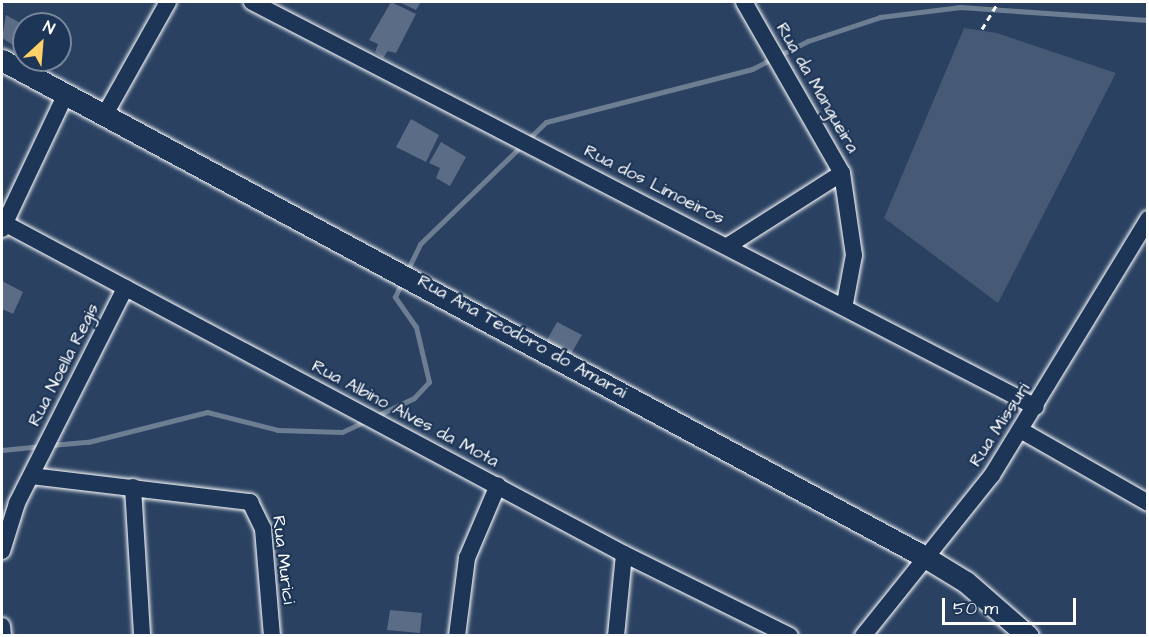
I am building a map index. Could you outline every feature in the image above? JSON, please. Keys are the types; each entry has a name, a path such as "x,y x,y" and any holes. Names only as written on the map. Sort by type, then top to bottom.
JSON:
{"street":[{"path":"104,116 168,2"},
{"name":"Rua dos Limoeiros","path":"252,2 845,303 1036,406"},
{"name":"Rua da Mangueira","path":"744,2 842,173 854,255 845,303"},
{"name":"Rua Ana Teodoro do Amarai","path":"2,60 65,96 380,260 925,557 966,582 1028,636"},
{"path":"3,226 65,96"},
{"path":"729,244 842,173"},
{"name":"Rua Missuri","path":"863,636 1022,431 1148,219"},
{"name":"Rua Albino Alves da Mota","path":"3,226 348,405 624,554 790,636"},
{"name":"Rua Noella Regis","path":"2,551 58,419 125,288"},
{"path":"1022,431 1148,503"},
{"name":"Rua Murici","path":"35,469 133,487 238,499 254,507 262,529 272,636"},
{"path":"457,636 467,558 498,485"},
{"path":"133,487 142,636"},
{"path":"616,636 624,554"},
{"path":"2,626 3,636"}],"path":[{"path":"982,29 998,2"}],"shaded area":[{"path":"964,28 997,33 1116,73 998,303 884,218"}],"building":[{"path":"391,2 416,14 396,53 388,51 383,58 375,52 378,44 369,40"},
{"path":"399,2 421,2 416,10"},
{"path":"6,15 12,18 12,44 2,38"},
{"path":"411,119 439,135 426,162 396,147"},
{"path":"441,142 466,157 450,186 436,178 440,168 429,163"},
{"path":"2,281 23,292 13,314 2,309"},
{"path":"557,322 582,335 568,359 544,345"},
{"path":"390,610 422,613 420,633 387,630"}],"waterway":[{"path":"406,273 420,244 546,122 752,69 808,41 880,17 960,7 1148,20"},
{"path":"374,417 414,398 429,382 416,327 395,297 402,281"},
{"path":"51,445 88,442 207,412 278,430 342,432 366,421"},
{"path":"2,450 42,446"}]}
